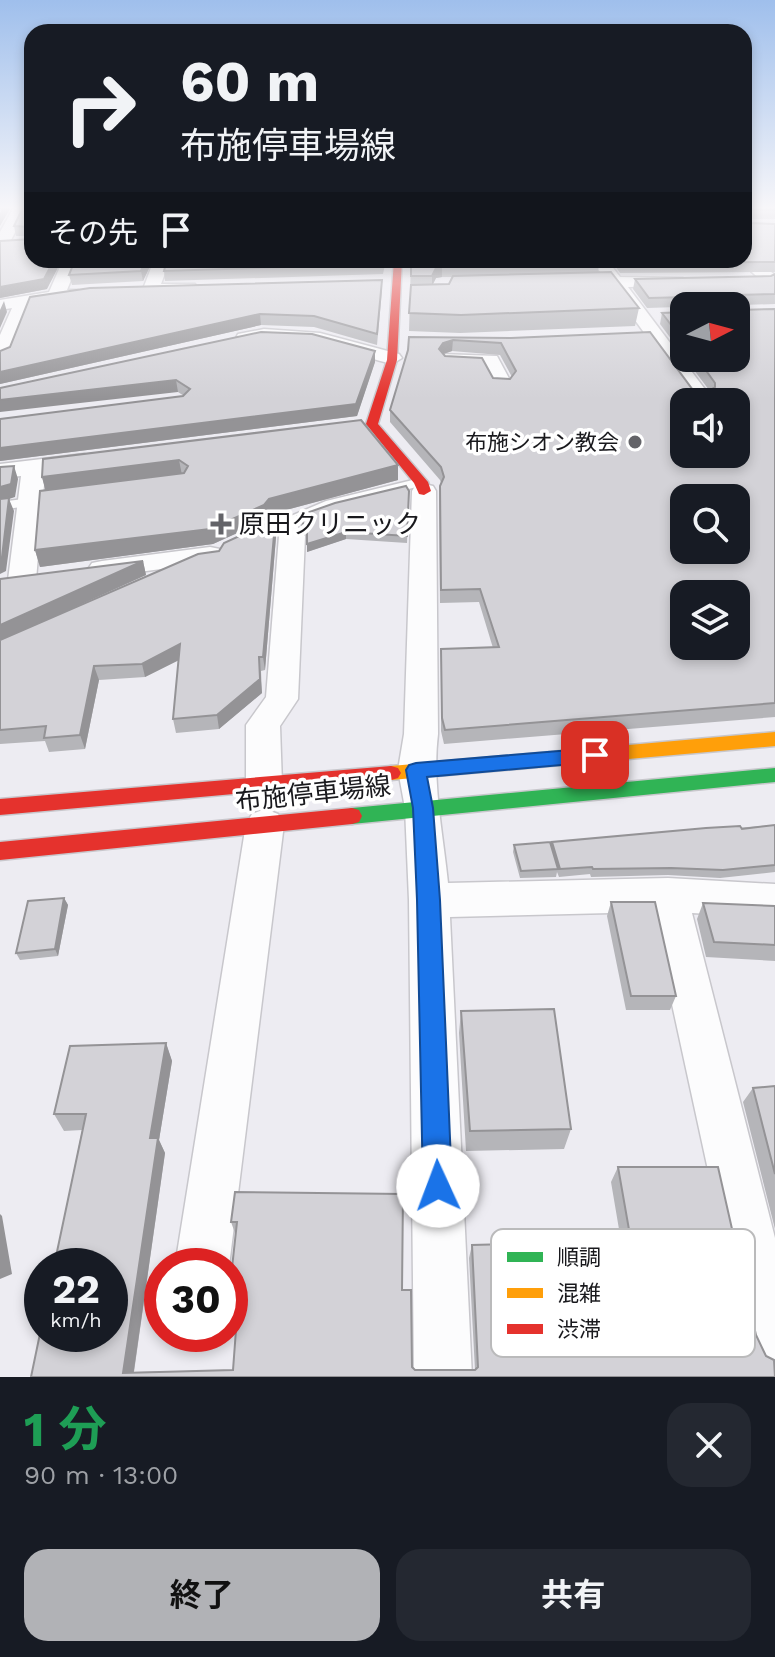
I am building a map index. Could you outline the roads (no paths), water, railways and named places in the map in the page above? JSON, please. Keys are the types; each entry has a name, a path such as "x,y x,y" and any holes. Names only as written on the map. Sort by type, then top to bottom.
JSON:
{"main road":[{"path":"397,271 402,353 372,424 423,486"},
{"name":"布施停車場線","path":"0,851 264,804 419,789 775,739"},
{"name":"布施停車場線","path":"0,807 264,804 419,789 775,775"}],"street":[{"path":"56,296 66,271"},
{"path":"155,271 144,289 212,287"},
{"path":"607,271 642,328 693,388"},
{"path":"551,283 693,280 685,271"},
{"path":"738,279 772,281"},
{"path":"0,305 92,290"},
{"path":"0,357 4,337 23,303"},
{"path":"642,328 669,315"},
{"path":"232,341 262,334 293,333 402,353 490,360 502,384"},
{"path":"434,341 489,341"},
{"path":"347,427 372,424"},
{"path":"0,471 113,457"},
{"path":"34,467 36,500 11,582 217,551"},
{"path":"423,486 419,789 429,900 443,1377"},
{"path":"204,1248 264,804 263,725 282,699 292,536 281,522"},
{"path":"429,900 668,895 775,901"},
{"path":"668,895 746,1229"},
{"path":"755,1264 775,1345"}],"lane":[{"path":"252,535 330,504 423,486"},
{"path":"0,506 36,500"},
{"path":"168,574 217,551"}],"place":[{"name":"布施シオン教会","path":"635,442"},
{"name":"原田クリニック","path":"221,524"}]}
